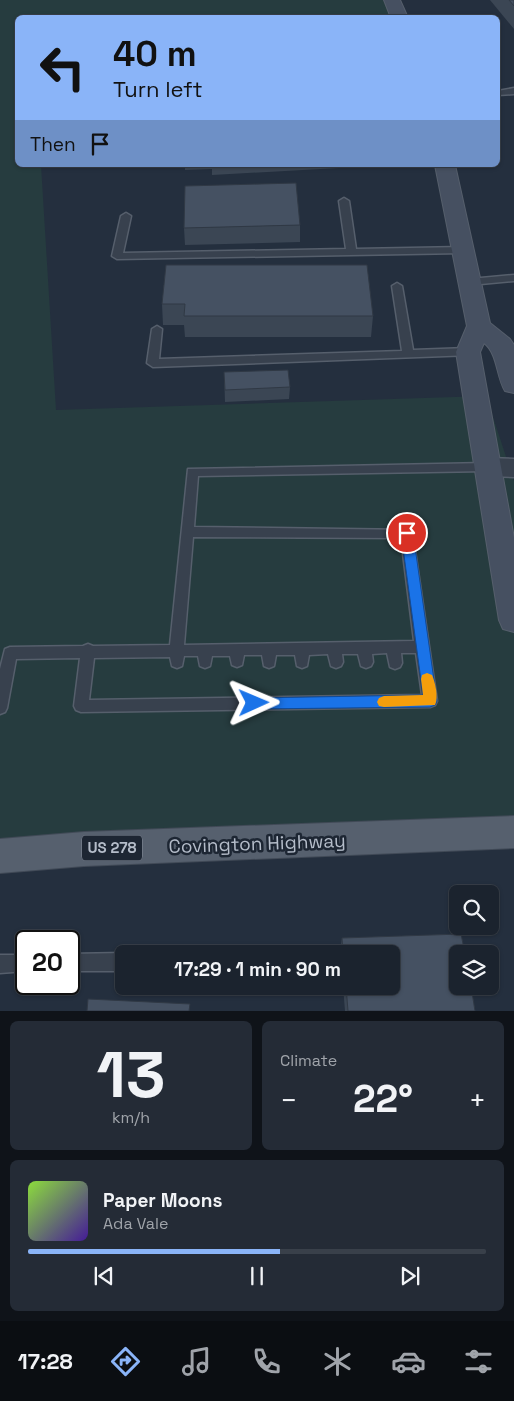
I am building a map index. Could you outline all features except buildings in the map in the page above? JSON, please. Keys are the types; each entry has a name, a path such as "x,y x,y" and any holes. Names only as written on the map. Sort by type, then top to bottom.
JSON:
{"main road":[{"path":"392,0 399,15"},
{"path":"445,167 464,250 478,326 468,352 501,467 514,620"},
{"path":"478,326 502,345 514,385"},
{"name":"Covington Highway","path":"0,856 84,849 514,832"}],"lane":[{"path":"500,93 514,91"},
{"path":"344,201 351,252"},
{"path":"126,216 117,256 464,250"},
{"path":"470,282 514,278"},
{"path":"397,286 408,354"},
{"path":"157,329 153,363 468,352"},
{"path":"177,655 192,472 501,467"},
{"path":"88,650 81,706 175,699 400,698 430,701 407,533 187,532"},
{"path":"0,708 10,653 88,650 138,656 335,655 364,647 422,647"},
{"path":"364,647 366,662"},
{"path":"392,647 395,663"},
{"path":"80,963 115,962"},
{"path":"0,964 15,963"}],"green space":[{"path":"0,0 385,0 390,15 15,15 15,167 41,167 56,410 486,396 514,481 514,848 320,850 0,863"}],"slow traffic":[{"path":"384,702 430,701 427,679"}],"route":[{"path":"254,703 430,701 407,533"}]}
